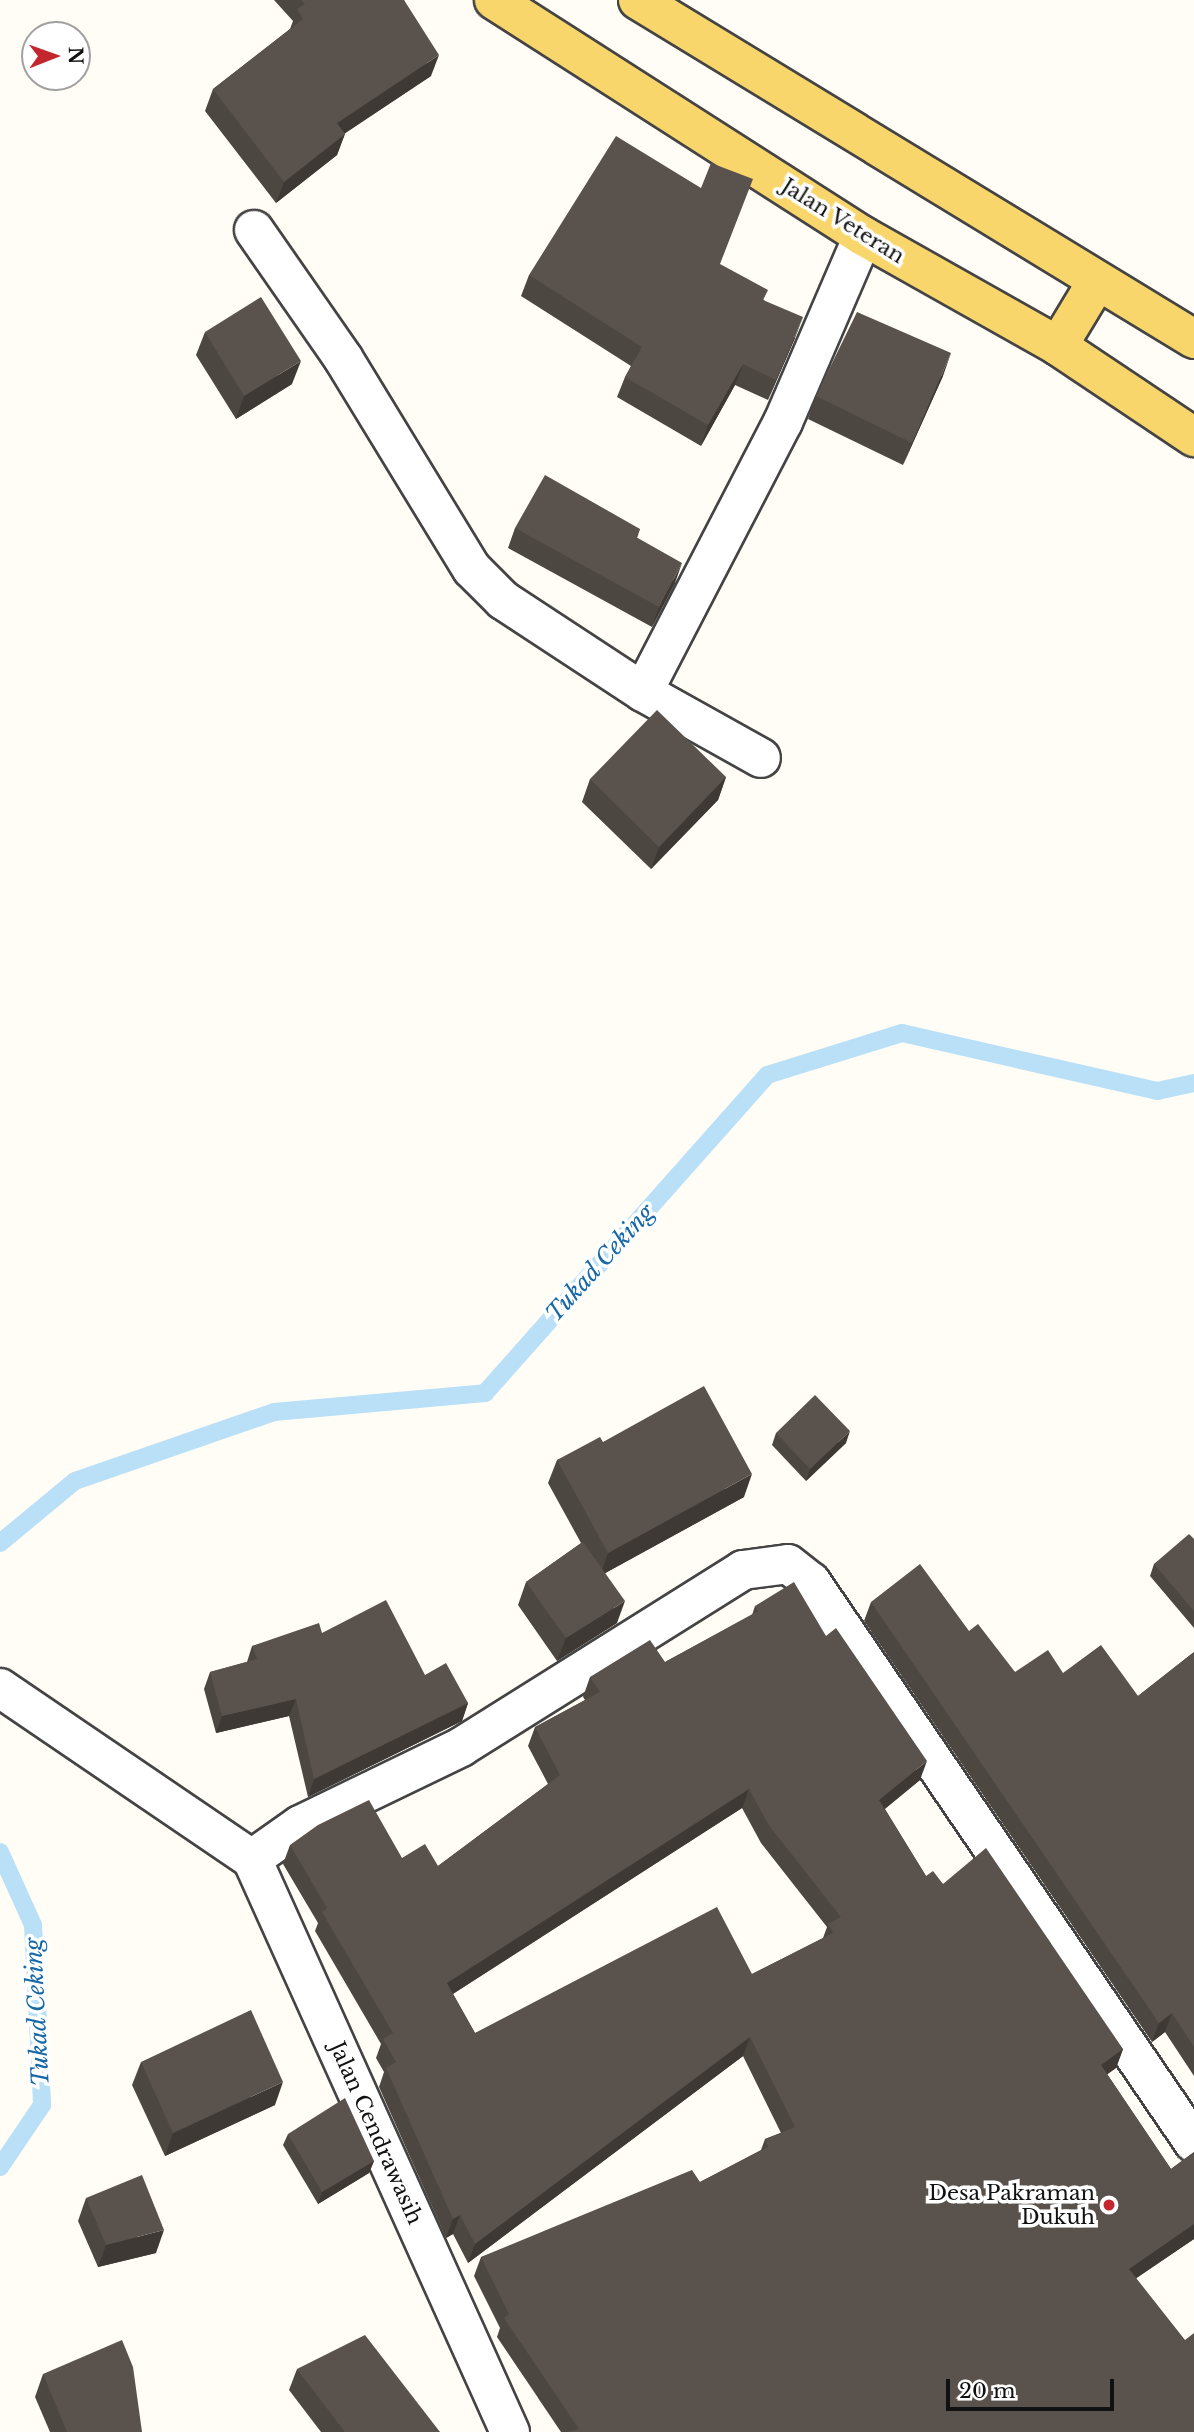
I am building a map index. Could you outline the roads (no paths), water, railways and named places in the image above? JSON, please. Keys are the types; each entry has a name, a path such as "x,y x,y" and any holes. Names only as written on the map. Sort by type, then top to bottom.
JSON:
{"main road":[{"name":"Jalan Veteran","path":"494,0 863,236 1058,346 1194,436"},
{"path":"638,0 1097,283 1194,339"},
{"path":"1058,346 1097,283"}],"street":[{"path":"254,230 343,358 472,569 503,600 643,692 761,758"},
{"path":"643,692 783,422 863,236"},
{"path":"0,1688 50,1722 263,1851 472,1741 743,1570 788,1564 819,1593 1194,2143"},
{"name":"Jalan Cendrawasih","path":"263,1851 510,2432"}],"waterway":[{"name":"Tukad Ceking","path":"0,1543 75,1481 274,1412 485,1393 767,1075 902,1033 1157,1091 1194,1083"},
{"name":"Tukad Ceking","path":"0,1852 33,1925 42,2105 0,2167"}],"place":[{"name":"Desa Pakraman Dukuh","path":"1109,2205"}]}
